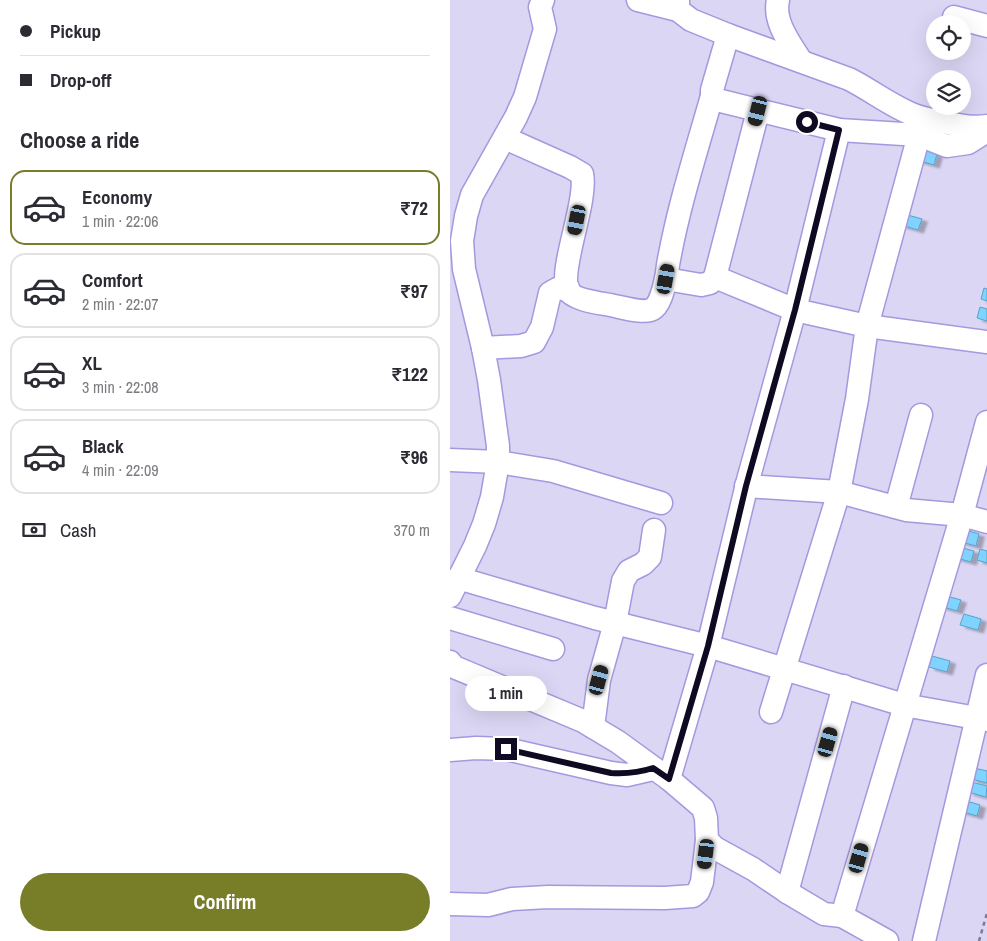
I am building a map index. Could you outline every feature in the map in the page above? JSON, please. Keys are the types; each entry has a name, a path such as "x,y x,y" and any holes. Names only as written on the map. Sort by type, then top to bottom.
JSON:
{"street":[{"path":"543,0 540,7 545,29 525,97 472,195 462,241 464,269 483,348 498,446 498,462 492,496 484,524 454,587 615,622 708,646 904,705 982,719"},
{"path":"638,0 678,5 691,20 728,36 849,79 914,115 974,128 987,126"},
{"path":"778,0 776,8 779,21 801,61"},
{"path":"971,19 986,22"},
{"path":"504,138 582,174 580,203 567,273 568,288 572,295 581,299 649,312 656,307 666,279 673,236 689,173 728,36"},
{"path":"712,96 717,100 758,111 839,130 919,135 948,146 968,143 987,131"},
{"path":"666,279 701,285 710,283 715,277 758,111"},
{"path":"661,774 708,646 746,486 795,310 839,130"},
{"path":"771,712 839,492 857,399 867,326 919,135"},
{"path":"715,277 795,310 867,326 987,342"},
{"path":"483,348 521,346 534,342 542,327 550,293 557,289 568,288"},
{"path":"896,507 921,415"},
{"path":"842,916 962,515 987,422"},
{"path":"450,460 498,462 553,471 661,503"},
{"path":"746,486 839,492 906,510 962,515 987,522"},
{"path":"593,727 599,680 626,576 629,571 643,564 650,557 654,530"},
{"path":"450,618 553,649"},
{"path":"450,662 454,667 583,721 618,742 703,808 706,818 707,840 702,882 698,892 693,896 665,898 548,897 512,899 488,905 450,904"},
{"path":"924,941 982,719 987,675"},
{"path":"786,892 844,686"},
{"path":"450,750 476,748 506,749 611,773 661,774"},
{"path":"707,840 715,848 753,869 786,892 824,914 842,916 887,941"}],"path":[{"path":"979,941 987,913"}],"building":[{"path":"920,149 937,154 934,165 917,160"},
{"path":"904,214 922,219 918,230 901,225"},
{"path":"984,288 987,289 987,301 981,299"},
{"path":"980,307 987,309 987,321 977,318"},
{"path":"962,529 979,534 976,546 958,541"},
{"path":"956,546 974,551 971,562 953,557"},
{"path":"980,549 987,551 987,563 977,560"},
{"path":"943,595 961,600 957,611 940,606"},
{"path":"964,614 981,619 978,630 960,625"},
{"path":"932,656 950,661 947,672 929,667"},
{"path":"974,768 987,771 987,783 971,779"},
{"path":"971,782 987,786 986,797 968,792"},
{"path":"963,800 980,805 977,816 960,811"}],"route":[{"path":"506,749 535,754 611,773 640,773 653,768 669,779 708,646 746,486 795,310 839,130 807,122"}]}
